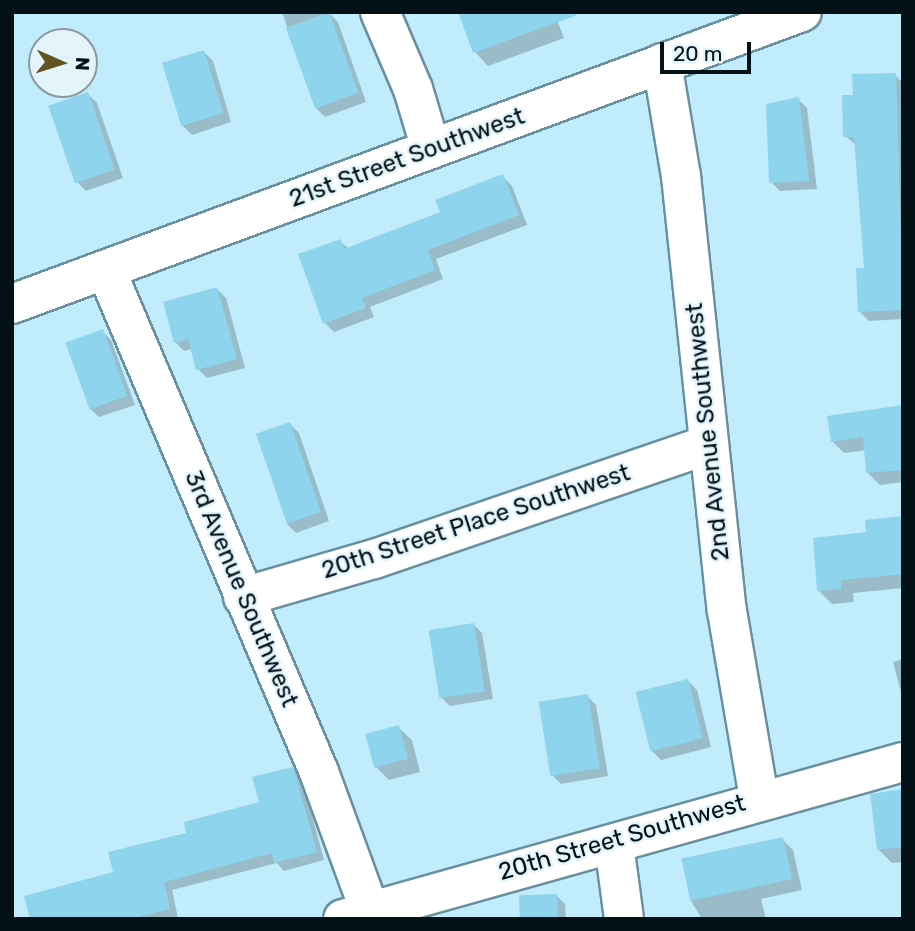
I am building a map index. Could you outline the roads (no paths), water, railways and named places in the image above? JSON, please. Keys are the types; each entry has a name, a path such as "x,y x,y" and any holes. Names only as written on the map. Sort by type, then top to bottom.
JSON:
{"street":[{"path":"380,12 413,89 431,149"},
{"name":"21st Street Southwest","path":"12,304 802,12"},
{"name":"2nd Avenue Southwest","path":"662,63 683,190 727,611 759,799"},
{"name":"3rd Avenue Southwest","path":"106,270 319,772 356,915"},
{"name":"20th Street Place Southwest","path":"243,597 374,559 709,444"},
{"name":"20th Street Southwest","path":"356,915 520,866 614,844 759,799 903,762"},
{"path":"614,844 624,919"}]}
